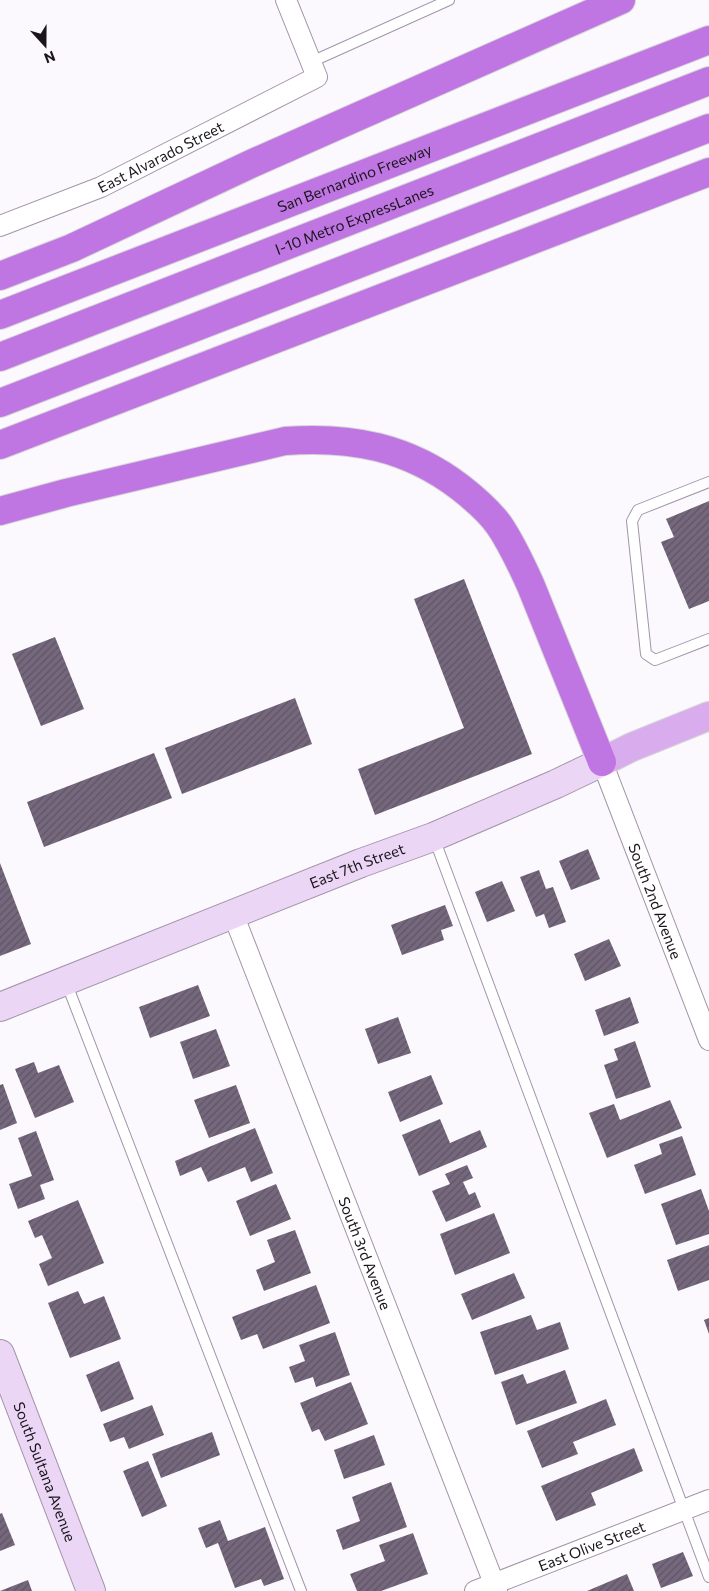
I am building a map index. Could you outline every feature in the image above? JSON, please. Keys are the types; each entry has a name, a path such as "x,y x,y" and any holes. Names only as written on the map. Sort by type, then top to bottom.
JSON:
{"highway":[{"path":"0,276 72,248 262,159 621,0"},
{"name":"San Bernardino Freeway","path":"0,315 709,40"},
{"name":"I-10 Metro ExpressLanes","path":"0,357 709,81"},
{"path":"0,403 709,128"},
{"path":"0,445 709,172"},
{"path":"0,511 66,493 286,441 309,439 346,441 371,445 405,455 444,475 472,497 500,526 530,586 602,762"}],"main road":[{"name":"East 7th Street","path":"602,762 632,747 709,716"}],"street":[{"path":"286,0 314,70"},
{"name":"East Alvarado Street","path":"0,226 101,187 314,70"},
{"name":"East 7th Street","path":"0,1008 361,863 433,837 602,762"},
{"name":"South 2nd Avenue","path":"602,762 709,1040"},
{"name":"South 3rd Avenue","path":"233,914 496,1587"},
{"name":"South Sultana Avenue","path":"0,1354 7,1392 91,1591"},
{"name":"East Olive Street","path":"475,1591 496,1587 709,1500"}],"lane":[{"path":"314,70 449,0"},
{"path":"709,482 638,510 632,521 646,654 655,660 709,638"},
{"path":"433,837 709,1577"},
{"path":"66,982 302,1591"}],"building":[{"path":"709,501 709,601 689,609 661,542 674,537 666,519"},
{"path":"464,579 532,754 375,815 358,769 464,728 414,599"},
{"path":"55,637 84,709 41,726 12,654"},
{"path":"295,698 312,744 182,794 165,748"},
{"path":"154,753 172,798 44,847 27,802"},
{"path":"588,849 600,879 571,890 559,861"},
{"path":"0,863 31,944 0,956"},
{"path":"539,870 546,889 553,887 566,922 549,928 544,914 536,917 520,877"},
{"path":"502,881 515,911 487,922 475,892"},
{"path":"445,905 453,926 441,930 444,940 402,955 391,925"},
{"path":"609,939 621,966 585,981 574,954"},
{"path":"198,985 210,1016 150,1038 139,1007"},
{"path":"630,997 639,1023 604,1036 595,1010"},
{"path":"398,1017 411,1053 378,1064 365,1029"},
{"path":"216,1029 230,1066 193,1079 180,1042"},
{"path":"635,1041 651,1087 616,1099 604,1065 618,1060 614,1049"},
{"path":"34,1062 38,1073 59,1065 74,1102 35,1118 15,1069"},
{"path":"431,1075 443,1104 400,1122 388,1092"},
{"path":"3,1084 17,1123 0,1130 0,1085"},
{"path":"236,1085 250,1123 209,1138 194,1100"},
{"path":"670,1100 682,1128 607,1158 589,1113 614,1104 620,1120"},
{"path":"440,1119 450,1143 480,1130 487,1147 419,1176 402,1135"},
{"path":"255,1128 273,1173 251,1182 245,1167 208,1182 201,1167 180,1176 175,1161"},
{"path":"36,1131 54,1180 40,1185 45,1199 18,1209 9,1184 32,1176 18,1138"},
{"path":"682,1136 696,1175 645,1194 634,1165 662,1154 659,1144"},
{"path":"467,1165 473,1178 463,1182 469,1195 475,1192 481,1207 446,1222 432,1191 450,1184 445,1174"},
{"path":"276,1184 291,1219 250,1236 236,1201"},
{"path":"701,1189 709,1211 709,1234 676,1245 661,1204"},
{"path":"78,1200 104,1263 48,1286 39,1264 52,1258 42,1235 35,1238 28,1221"},
{"path":"494,1213 510,1253 455,1275 440,1234"},
{"path":"295,1230 311,1273 264,1291 256,1270 275,1262 267,1240"},
{"path":"709,1245 709,1280 678,1291 667,1260"},
{"path":"514,1273 525,1298 472,1320 461,1294"},
{"path":"316,1285 330,1323 263,1349 257,1334 241,1340 232,1317"},
{"path":"78,1291 84,1304 104,1296 121,1339 70,1358 48,1303"},
{"path":"531,1315 537,1330 560,1322 569,1349 495,1375 480,1332"},
{"path":"709,1318 709,1334 704,1320"},
{"path":"335,1332 350,1375 316,1387 313,1377 295,1383 289,1367 305,1361 299,1345"},
{"path":"119,1361 134,1399 101,1412 86,1375"},
{"path":"565,1370 577,1403 516,1425 501,1382 523,1374 527,1384"},
{"path":"351,1382 368,1424 325,1441 319,1429 312,1432 300,1403"},
{"path":"606,1399 616,1425 573,1442 578,1454 542,1468 527,1431"},
{"path":"152,1405 164,1435 129,1449 124,1437 110,1442 103,1424"},
{"path":"212,1432 220,1455 161,1478 152,1454"},
{"path":"374,1435 385,1465 344,1479 334,1450"},
{"path":"634,1448 643,1471 591,1493 596,1505 556,1521 541,1486"},
{"path":"148,1461 167,1506 142,1517 123,1471"},
{"path":"391,1482 407,1527 343,1550 336,1530 360,1521 352,1497"},
{"path":"2,1513 15,1545 0,1551 0,1514"},
{"path":"220,1520 228,1541 265,1527 284,1579 264,1586 261,1579 235,1588 218,1543 206,1548 198,1528"},
{"path":"413,1533 428,1574 381,1591 357,1591 350,1574 385,1561 379,1545"},
{"path":"683,1552 693,1576 661,1588 652,1564"},
{"path":"627,1574 634,1591 587,1591"},
{"path":"28,1580 32,1591 0,1591"}]}
